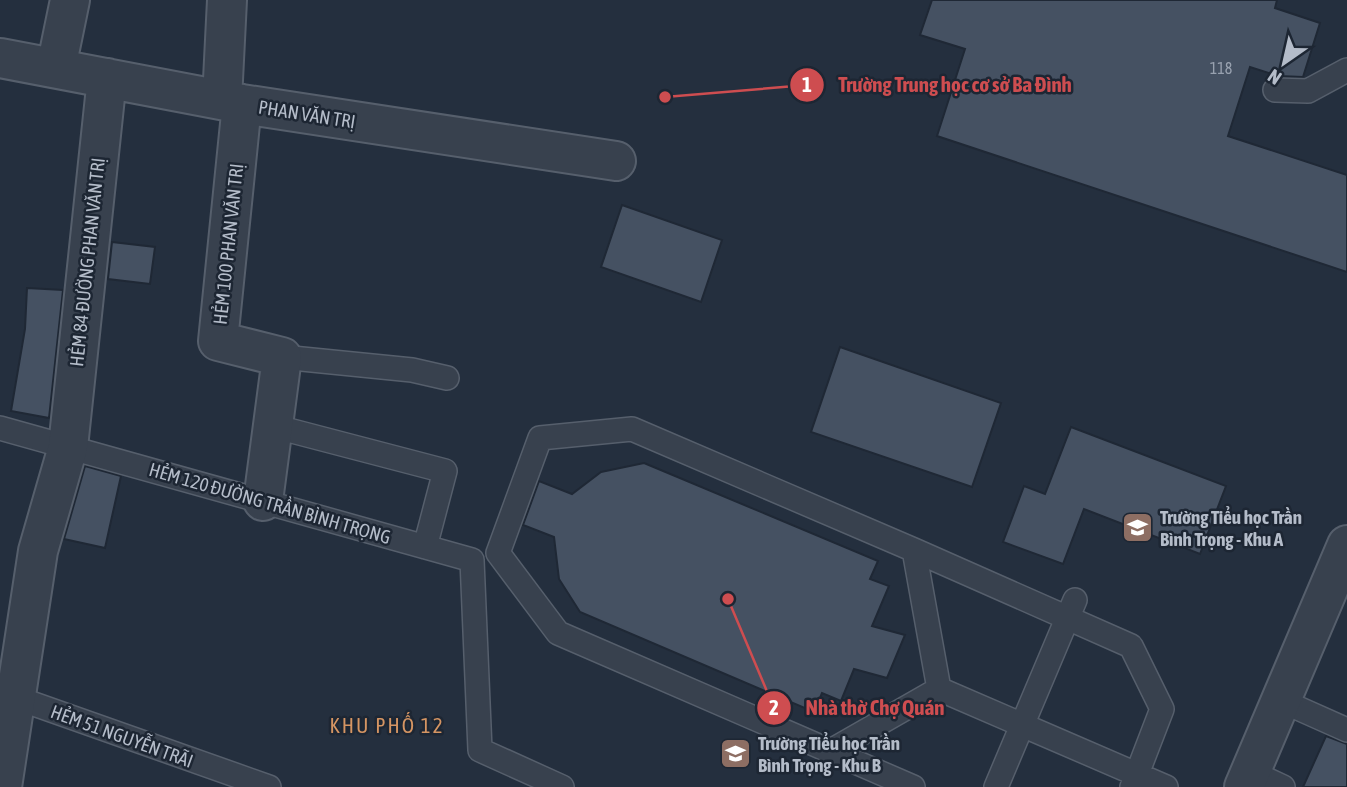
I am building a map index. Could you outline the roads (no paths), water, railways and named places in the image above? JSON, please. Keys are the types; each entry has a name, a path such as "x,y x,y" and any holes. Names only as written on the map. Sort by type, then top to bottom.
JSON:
{"street":[{"path":"56,68 70,0"},
{"path":"227,0 232,102"},
{"name":"PHAN VĂN TRỊ","path":"0,58 232,102 616,161"},
{"name":"HẺM 84 ĐƯỜNG PHAN VĂN TRỊ","path":"2,787 38,551 68,447 107,78"},
{"name":"HẺM 100 PHAN VĂN TRỊ","path":"232,102 218,341 282,357"},
{"path":"263,502 282,357"},
{"path":"1260,782 1282,701 1345,556"}],"lane":[{"path":"1275,90 1308,91 1347,70"},
{"path":"282,357 412,370 447,378"},
{"path":"273,426 444,471 425,547"},
{"name":"HẺM 120 ĐƯỜNG TRẦN BÌNH TRỌNG","path":"0,428 472,560"},
{"path":"498,553 540,438 632,429 915,550 1071,609 1131,646 1162,709 1134,781"},
{"path":"915,550 939,689"},
{"path":"498,553 472,560 481,750 562,787"},
{"path":"498,553 558,633 912,787"},
{"path":"996,787 1071,609"},
{"path":"829,752 939,689"},
{"path":"939,689 1023,724 1134,781 1166,787"},
{"name":"HẺM 51 NGUYỄN TRÃI","path":"14,697 266,787"},
{"path":"1282,701 1347,730"}],"place":[{"name":"Trường Trung học cơ sở Ba Đình","path":"665,97"},
{"name":"Trường Tiểu học Trần Bình Trọng - Khu A","path":"1137,528"},
{"name":"Nhà thờ Chợ Quán","path":"728,599"},
{"name":"Trường Tiểu học Trần Bình Trọng - Khu B","path":"735,754"}],"district":[{"name":"KHU PHỐ 12","path":"387,726"}]}
